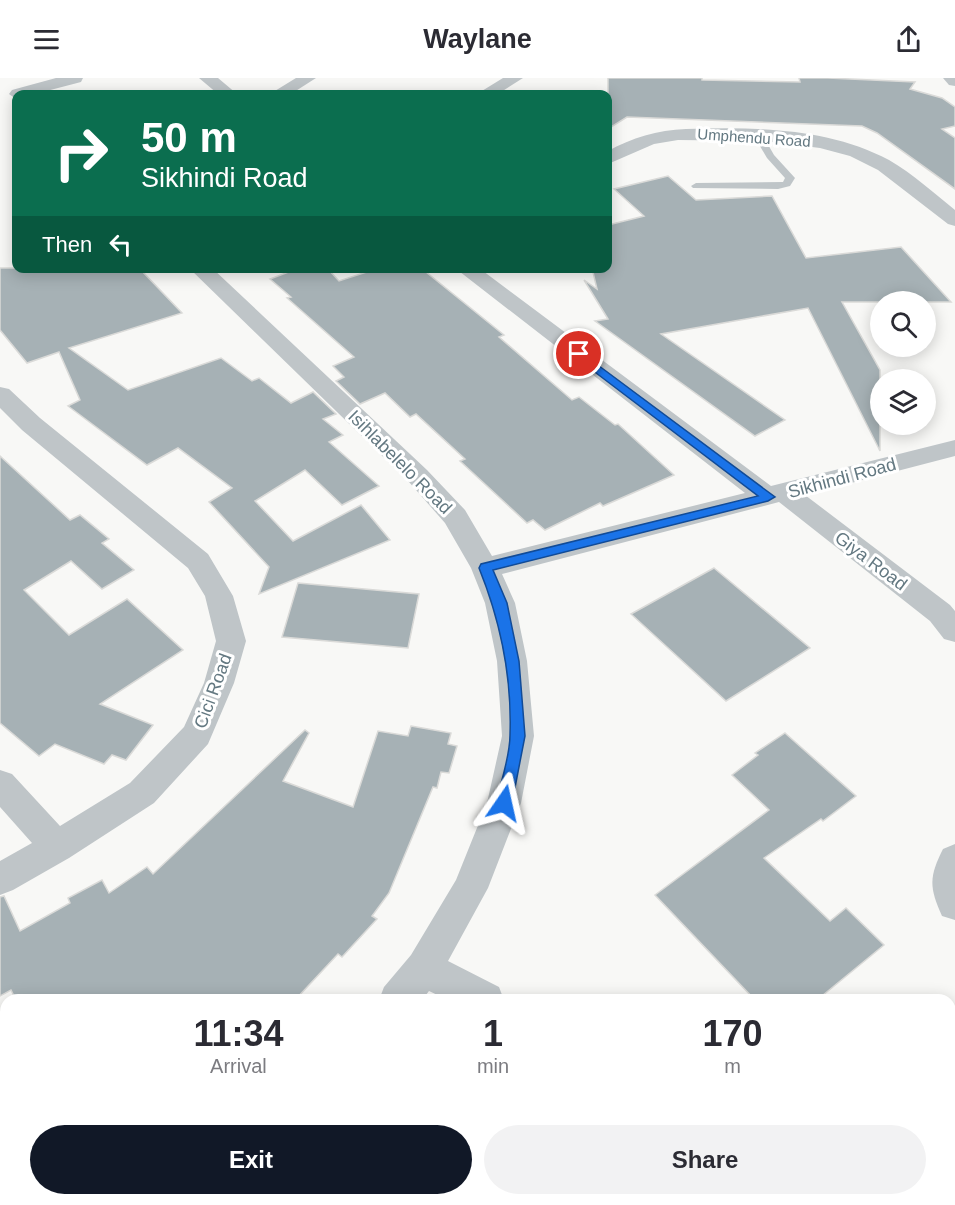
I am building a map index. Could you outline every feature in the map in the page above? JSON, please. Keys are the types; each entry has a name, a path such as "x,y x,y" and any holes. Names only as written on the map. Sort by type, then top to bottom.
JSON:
{"street":[{"path":"30,90 75,78"},
{"path":"207,78 223,90"},
{"path":"286,90 308,78"},
{"path":"493,90 515,78"},
{"path":"951,78 955,81"},
{"name":"Umphendu Road","path":"612,157 640,143 661,136 688,133 795,138 827,144 867,157 897,174 955,220"},
{"name":"Isihlabelelo Road","path":"204,273 418,476 455,517 485,568 500,603 512,661 518,736 504,803 470,888 424,968 403,994"},
{"name":"Giya Road","path":"472,273 940,613 955,631"},
{"name":"Cici Road","path":"0,394 31,424 198,561 219,596 231,641 219,683 197,735 142,793 57,847 0,879"},
{"name":"Sikhindi Road","path":"485,568 955,448"},
{"path":"0,784 57,847"},
{"path":"955,860 949,873 949,890 955,904"},
{"path":"424,968 474,994"}],"lane":[{"path":"696,186 778,186 787,184 790,178 770,156 759,136"}],"building":[{"path":"608,78 702,78 702,80 800,82 799,78 828,78 915,82 910,89 942,98 955,107 955,126 942,129 955,138 955,189 877,133 862,126 627,117 612,126 612,90 608,90"},
{"path":"668,176 696,200 772,196 806,258 901,247 951,302 936,302 936,291 870,291 870,302 842,302 870,352 870,357 873,357 879,369 870,369 870,431 808,308 661,334 785,420 755,436 595,321 608,319 584,280 597,289 593,273 612,273 612,224 644,216 614,189"},
{"path":"0,268 12,268 12,273 144,273 182,313 69,348 128,390 221,358 252,381 259,378 291,403 313,392 336,414 323,419 343,435 329,442 379,486 342,505 305,470 255,501 293,541 361,505 390,540 259,594 269,567 209,502 232,488 178,448 147,465 68,406 80,400 59,352 27,363 0,330"},
{"path":"286,273 332,273 339,281 364,273 427,273 504,335 499,337 572,400 579,397 615,425 618,424 674,475 603,506 600,503 545,530 533,520 527,523 460,461 465,459 416,414 410,417 385,393 360,404 336,381 344,377 333,366 354,357 287,298 291,297 270,279"},
{"path":"872,435 880,435 880,451"},
{"path":"0,456 70,520 80,515 109,539 102,543 134,570 102,589 71,561 24,590 69,635 127,599 183,650 100,704 153,725 126,760 112,755 104,764 55,744 39,756 0,723"},
{"path":"714,568 810,648 726,701 631,614"},
{"path":"298,583 419,594 408,648 282,637"},
{"path":"411,726 451,733 448,744 457,746 449,773 441,772 437,788 433,787 389,893 372,916 377,919 342,957 338,954 301,994 13,994 11,990 0,994 0,897 4,896 20,931 70,903 68,898 102,880 109,893 147,867 153,874 305,730 309,733 283,781 353,807 378,731 408,736"},
{"path":"785,733 856,796 823,821 821,819 764,858 830,921 846,908 884,945 824,994 749,994 655,895 769,810 732,775 758,755 755,753"}],"route":[{"path":"504,803 518,736 512,661 500,603 485,568 768,497 579,354"}]}
